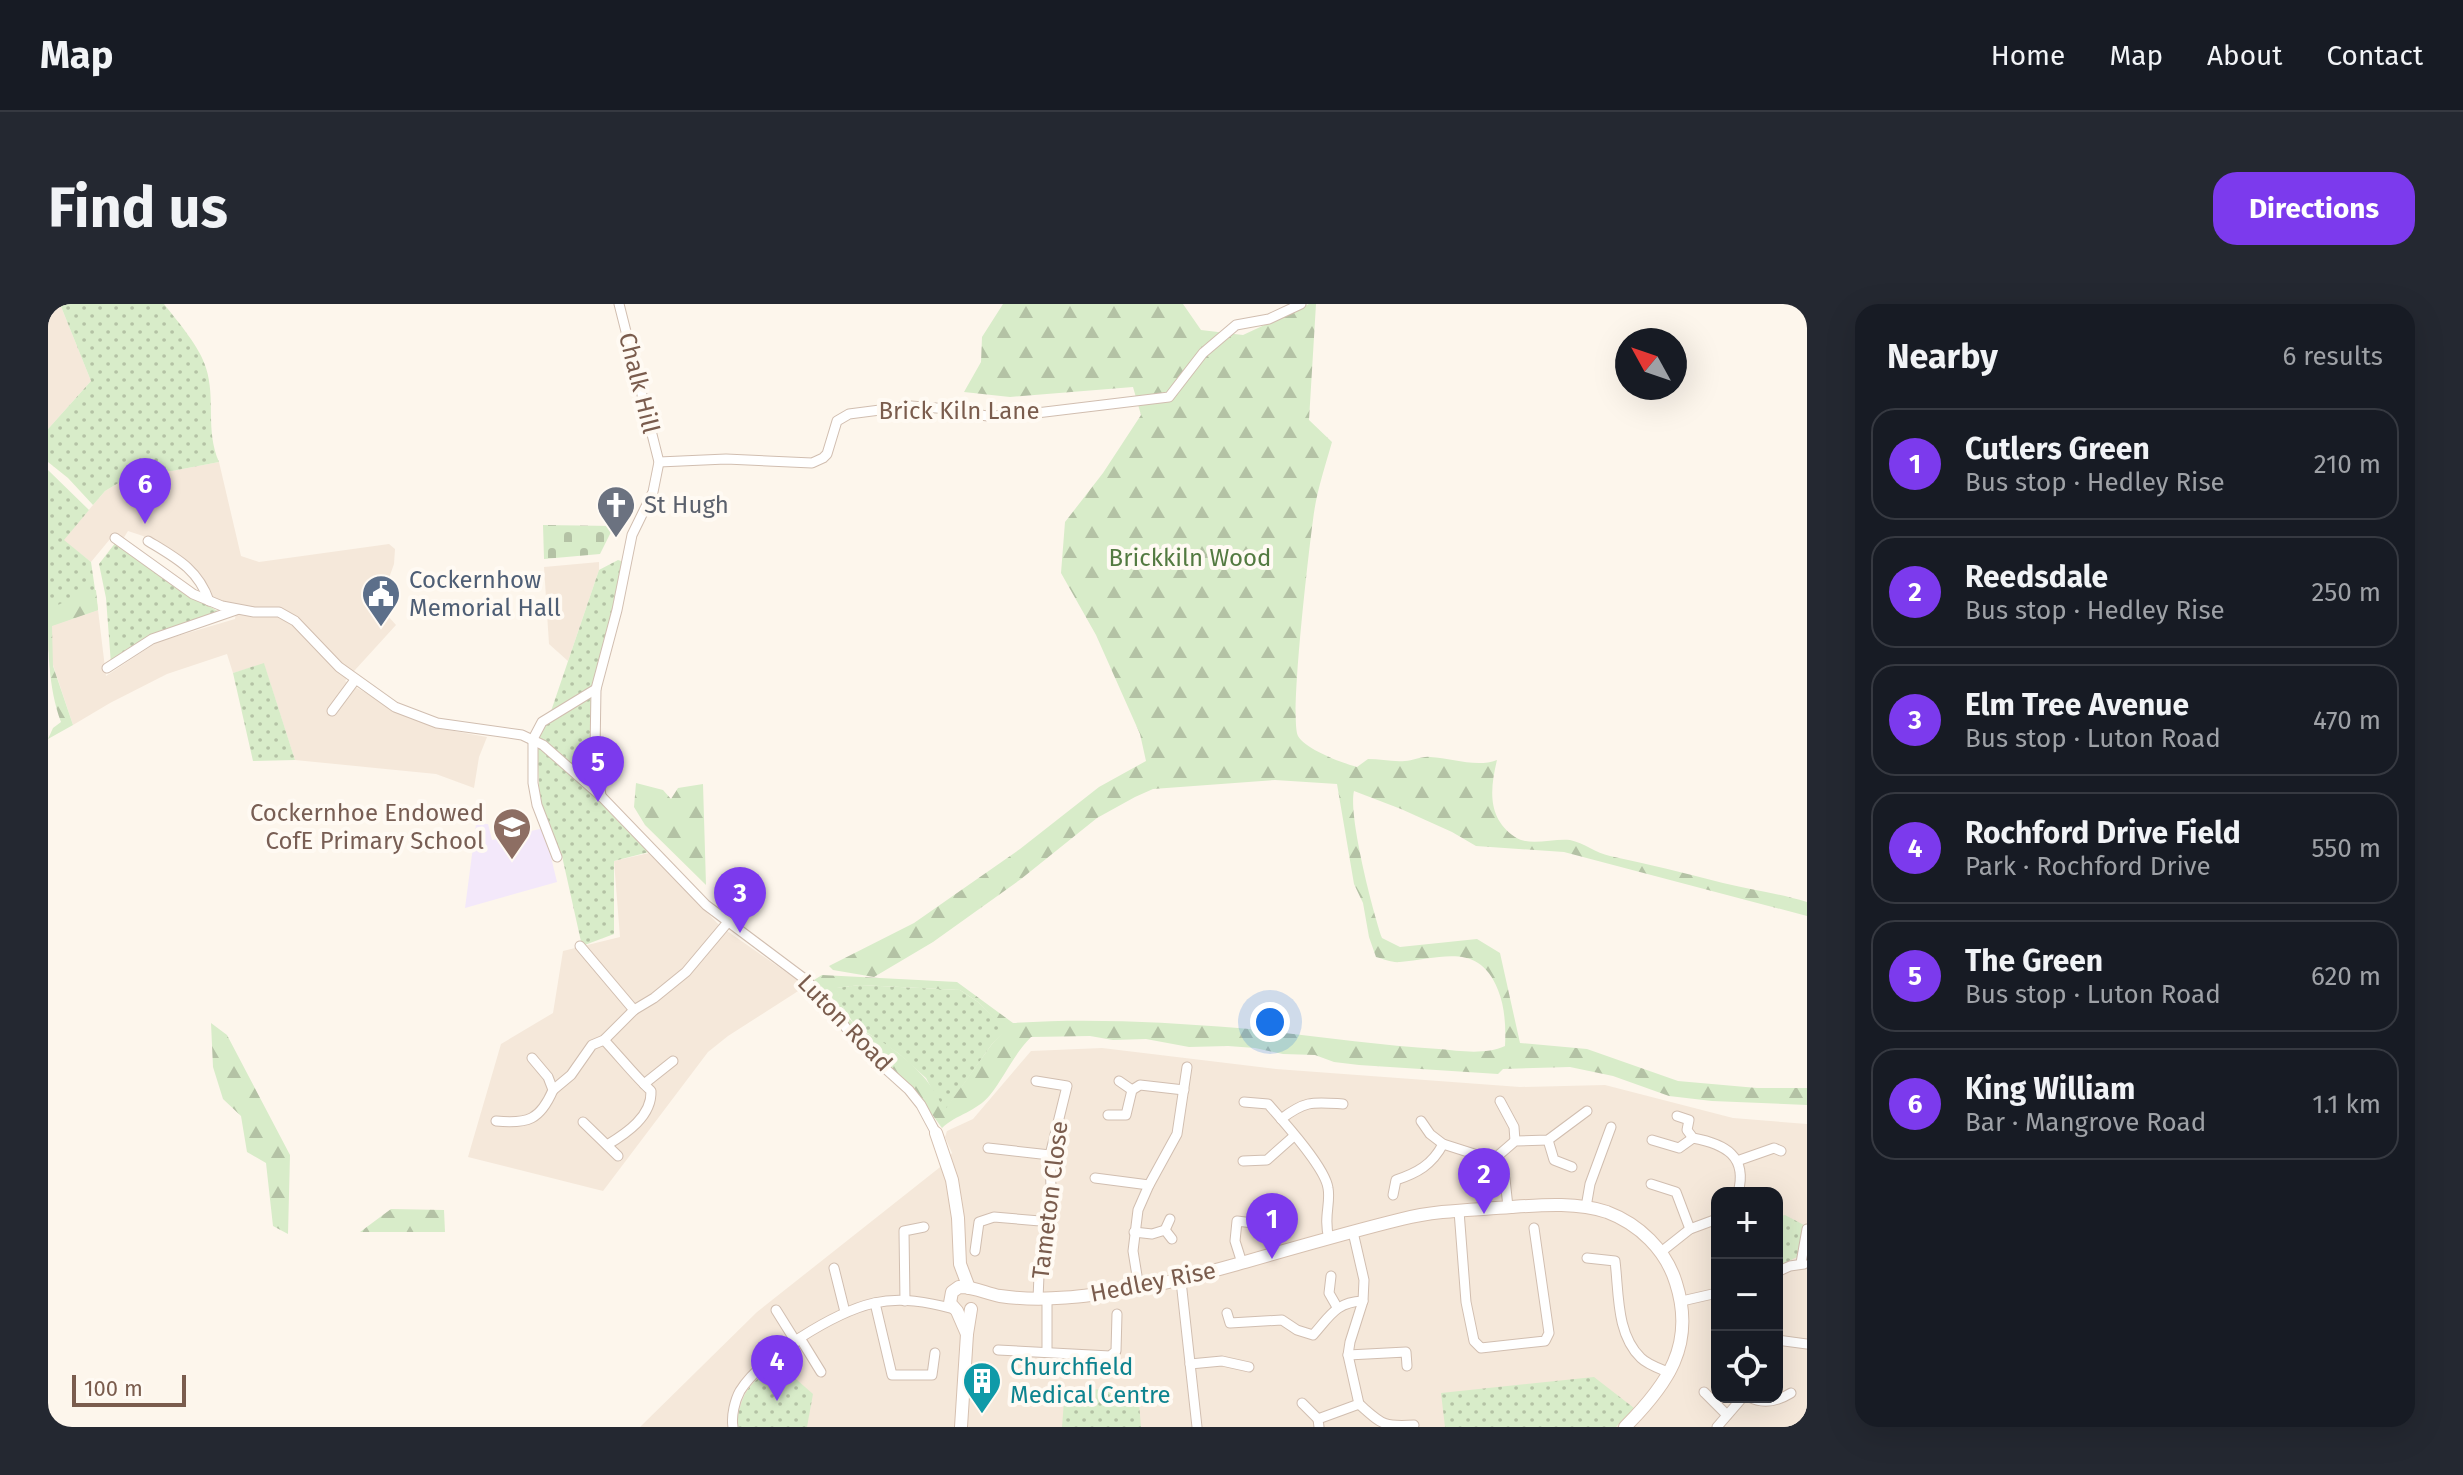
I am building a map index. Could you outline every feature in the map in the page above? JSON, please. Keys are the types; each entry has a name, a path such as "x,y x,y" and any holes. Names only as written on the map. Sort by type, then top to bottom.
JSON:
{"street":[{"name":"Chalk Hill","path":"619,304 659,462"},
{"name":"Brick Kiln Lane","path":"659,462 726,459 812,463 827,454 837,421 842,417 881,410 924,407 988,416 1020,415 1169,397 1203,353 1236,325 1269,319 1301,304"},
{"path":"601,796 595,751 596,689 617,610 632,535 653,492 659,462"},
{"path":"115,538 193,594 236,610 279,612 295,621 339,667 395,707 437,723 533,739"},
{"path":"148,541 194,572 204,586 209,601"},
{"path":"107,668 152,639 236,610"},
{"path":"332,711 355,680"},
{"path":"557,857 537,805 533,783 533,739 542,722 596,689"},
{"name":"Luton Road","path":"533,739 601,796 706,905 806,980 823,997 858,1044 909,1090 936,1133"},
{"path":"496,1121 520,1123 541,1113 553,1090 571,1075 592,1045 604,1040 634,1010 686,972 728,922"},
{"path":"580,946 634,1010"},
{"path":"604,1040 651,1091 652,1101 642,1117 607,1145"},
{"path":"532,1058 548,1077 553,1090"},
{"path":"644,1084 673,1061"},
{"path":"1139,1288 1133,1251 1138,1210 1177,1134 1187,1067"},
{"name":"Tameton Close","path":"1036,1081 1067,1086 1050,1155 1052,1222 1039,1275 1047,1352"},
{"path":"1119,1081 1132,1090"},
{"path":"1108,1115 1126,1115 1132,1090 1140,1085 1184,1090"},
{"path":"1500,1101 1514,1127 1515,1141"},
{"path":"1244,1102 1268,1104 1322,1171 1329,1188 1325,1223 1329,1239"},
{"path":"1281,1119 1298,1105 1314,1102 1343,1104"},
{"path":"1469,1182 1483,1178 1515,1141 1548,1140 1587,1111"},
{"path":"1677,1116 1689,1120 1687,1130 1693,1138 1728,1148 1737,1161 1740,1187"},
{"path":"1421,1121 1430,1134 1443,1144 1495,1163 1505,1179 1508,1207"},
{"path":"583,1122 618,1156"},
{"path":"1586,1207 1590,1184 1611,1127"},
{"path":"936,1133 952,1180 958,1218 960,1264 950,1303 967,1334"},
{"path":"1243,1161 1267,1160 1294,1136"},
{"path":"1652,1140 1679,1148 1693,1138"},
{"path":"1548,1140 1554,1160 1572,1167"},
{"path":"1393,1195 1396,1180 1416,1173 1435,1158 1443,1144"},
{"path":"988,1148 1050,1155"},
{"path":"1737,1161 1774,1148 1781,1151"},
{"path":"1095,1178 1149,1185"},
{"path":"1651,1184 1676,1192 1690,1229"},
{"name":"Hedley Rise","path":"970,1289 1000,1296 1043,1299 1139,1288 1181,1281 1406,1218 1508,1207 1586,1207 1627,1221 1645,1235 1661,1252 1682,1301 1683,1324 1678,1353 1670,1373 1631,1425"},
{"path":"1459,1211 1466,1302 1474,1341 1481,1348 1545,1341 1549,1333 1534,1228"},
{"path":"975,1251 979,1222 994,1217 1052,1222"},
{"path":"1134,1232 1152,1234 1165,1230 1170,1219"},
{"path":"1242,1263 1235,1241 1237,1221 1253,1223"},
{"path":"1661,1252 1690,1229 1711,1221"},
{"path":"905,1301 904,1231 924,1227"},
{"path":"1783,1270 1804,1264 1807,1229"},
{"path":"1165,1230 1172,1239"},
{"path":"1353,1232 1364,1280 1363,1301 1348,1355 1359,1404 1384,1425 1414,1425"},
{"path":"1587,1258 1615,1261 1627,1340 1642,1360 1670,1373"},
{"path":"960,1264 976,1297 967,1334 961,1427"},
{"path":"834,1268 845,1312"},
{"path":"1331,1276 1329,1293 1337,1307"},
{"path":"1181,1281 1197,1427"},
{"path":"928,1302 963,1286 970,1289"},
{"path":"1682,1301 1711,1294"},
{"name":"Hedley Rise","path":"973,1307 1000,1296"},
{"path":"733,1427 731,1419 739,1393 757,1371 798,1340 845,1312 875,1303 905,1301 928,1302 964,1313 973,1307"},
{"path":"1227,1313 1230,1323 1282,1320 1297,1330 1313,1335 1337,1307 1345,1302 1363,1301"},
{"path":"875,1303 892,1375 932,1375 935,1353"},
{"path":"776,1310 821,1372"},
{"path":"998,1350 1110,1356 1116,1351 1117,1314"},
{"path":"1783,1341 1807,1344"},
{"path":"1348,1355 1406,1352 1407,1366"},
{"path":"1190,1364 1222,1361 1249,1367"},
{"path":"1704,1392 1727,1415"},
{"path":"1783,1398 1791,1393"},
{"path":"1302,1403 1319,1423 1359,1404"},
{"path":"1717,1427 1740,1403"}],"shaded area":[{"path":"48,304 60,304 91,381 48,429"},
{"path":"219,462 241,556 259,562 389,544 395,549 389,578 365,590 396,625 345,681 401,713 437,728 487,737 479,757 474,788 436,774 295,760 264,664 233,673 227,654 167,674 73,725 48,650 48,627 98,610 106,676 157,642 235,619 237,606 211,597 208,586 198,572 169,550 143,536 128,531 123,539 115,533 91,562 63,540 105,491 135,473 172,471"},
{"path":"599,562 568,661 549,644 544,567"},
{"name":"Cockernhoe Endowed CofE Primary School","path":"476,824 488,824 492,840 544,828 557,882 465,908"},
{"path":"649,853 720,926 806,986 708,1052 603,1191 468,1157 501,1044 553,1013 563,951 620,937 614,861"},
{"path":"1102,1048 1276,1069 1520,1087 1605,1085 1733,1118 1807,1124 1807,1427 640,1427 757,1312 944,1164 952,1153 945,1137 947,1131 973,1119 1031,1051"}],"green space":[{"path":"60,304 164,304 194,343 206,368 212,438 219,462 172,471 135,473 105,491 93,505 48,462 48,429 91,381"},
{"name":"Brickkiln Wood","path":"1003,304 1183,304 1201,330 1243,335 1309,304 1316,304 1309,420 1332,442 1314,510 1304,597 1296,699 1296,723 1302,741 1324,755 1357,767 1368,759 1408,761 1427,757 1481,763 1497,760 1492,792 1495,812 1506,829 1521,840 1570,840 1610,856 1807,902 1807,916 1564,852 1476,846 1401,809 1354,791 1358,842 1382,938 1400,947 1477,939 1500,953 1520,1043 1587,1049 1678,1081 1757,1088 1807,1088 1807,1105 1669,1096 1613,1076 1570,1067 1503,1069 1498,1074 1359,1065 1334,1062 1315,1055 1228,1046 1189,1047 1146,1039 1031,1037 985,1101 942,1128 918,1095 864,1044 814,980 822,975 957,982 1013,1023 1097,1021 1182,1024 1464,1051 1489,1051 1505,1046 1504,1018 1498,990 1480,965 1457,956 1397,962 1376,957 1363,903 1354,884 1337,784 1275,780 1153,789 1097,818 1021,879 933,942 874,977 833,970 829,966 914,923 1020,849 1099,787 1146,761 1140,734 1096,635 1061,573 1065,522 1103,473 1141,415 1133,387 1010,397 964,392 981,362 982,337","holes":["860,985 960,990 978,1002 1005,1030 944,1111 933,1089 917,1070 852,1022 837,988"]},
{"path":"48,470 89,510 64,540 91,562 98,610 48,627"},
{"path":"543,525 614,526 600,554 544,559"},
{"path":"116,542 186,593 221,613 150,637 111,664 106,598 99,564"},
{"path":"618,560 622,569 596,688 591,751 595,780 603,804 649,852 614,861 614,934 582,946 562,856 540,803 537,746 599,570"},
{"path":"96,590 98,610 52,626 53,666 73,725 48,739 53,728 61,722 51,681 48,610 84,592"},
{"path":"264,663 295,760 253,761 233,673"},
{"path":"636,783 663,790 671,799 678,788 703,784 706,885 645,825 634,807"},
{"path":"860,985 960,990 978,1002 1006,1030 992,1044 944,1112 926,1078 898,1053 854,1024 841,1004 836,988"},
{"path":"211,1023 227,1035 290,1155 288,1234 273,1226 266,1163 247,1152 241,1116 223,1099 213,1067"},
{"path":"391,1209 444,1210 445,1232 360,1232"},
{"path":"1783,1216 1804,1225 1797,1257 1783,1264 1783,1259"},
{"path":"780,1365 813,1394 807,1427 736,1427 748,1389 761,1376"},
{"path":"1594,1377 1634,1408 1616,1427 1445,1427 1441,1393"},
{"path":"1065,1388 1138,1391 1141,1427 1062,1427"}],"place":[{"name":"King William","path":"145,524"},
{"name":"St Hugh","path":"616,539"},
{"name":"Cockernhow Memorial Hall","path":"381,628"},
{"name":"The Green","path":"598,802"},
{"name":"Cockernhoe Endowed CofE Primary School","path":"512,861"},
{"name":"Elm Tree Avenue","path":"740,933"},
{"name":"Reedsdale","path":"1484,1214"},
{"name":"Cutlers Green","path":"1272,1259"},
{"name":"Rochford Drive Field","path":"777,1401"},
{"name":"Churchfield Medical Centre","path":"982,1415"}]}
